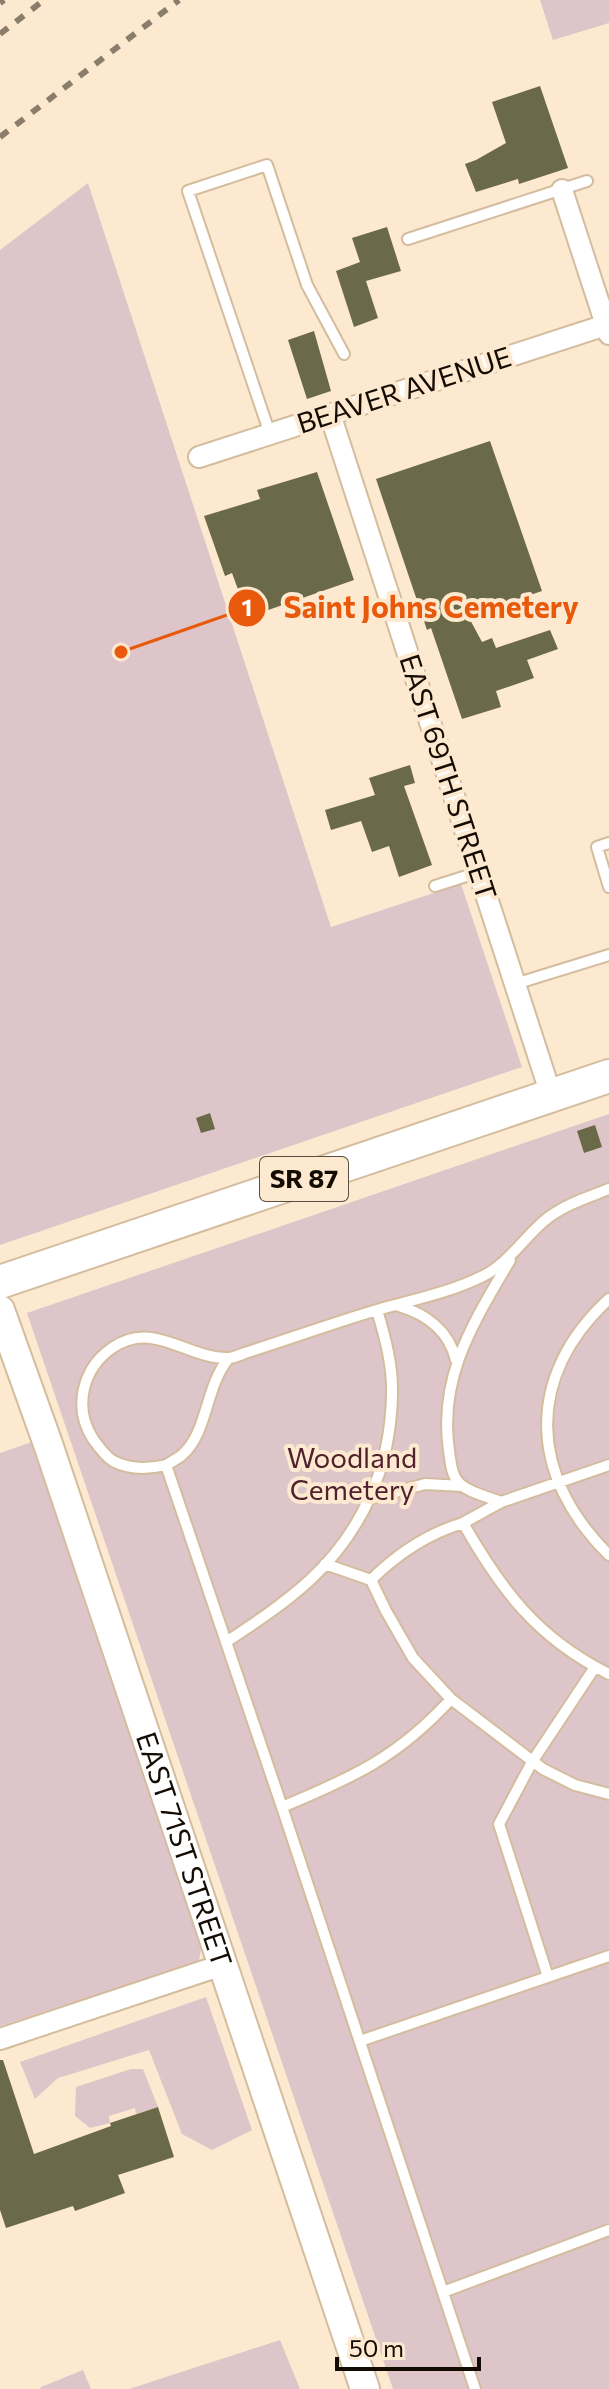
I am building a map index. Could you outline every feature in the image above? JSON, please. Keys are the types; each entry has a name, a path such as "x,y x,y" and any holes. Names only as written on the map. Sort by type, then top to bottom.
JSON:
{"main road":[{"name":"SR 87","path":"0,1282 609,1076"}],"street":[{"path":"562,190 608,328"},
{"name":"BEAVER AVENUE","path":"199,457 608,328"},
{"name":"EAST 69TH STREET","path":"330,414 551,1095"},
{"name":"EAST 71ST STREET","path":"0,1310 48,1444 365,2389"},
{"path":"0,2039 222,1965"}],"lane":[{"path":"270,434 188,191 267,165 307,285 344,354"},
{"path":"408,239 587,181"},
{"path":"609,843 597,847 609,887"},
{"path":"435,886 479,872"},
{"path":"515,984 609,955"},
{"path":"229,1358 214,1380 196,1436 184,1453 166,1465 147,1469 113,1461 89,1433 82,1412 81,1394 94,1365 123,1342 162,1339 200,1353 229,1358 454,1288 496,1268 557,1211 609,1189"},
{"path":"463,1486 451,1469 446,1435 446,1402 467,1335 516,1249"},
{"path":"609,1299 592,1316 560,1365 553,1385 547,1429 550,1460 557,1483 573,1513 609,1555"},
{"path":"396,1305 431,1320 453,1348 457,1362"},
{"path":"226,1642 285,1600 325,1564 357,1521 381,1473 390,1425 392,1392 385,1339 377,1310"},
{"path":"166,1465 475,2389"},
{"path":"371,1580 415,1544 501,1502 609,1465"},
{"path":"369,1499 425,1484 463,1486 501,1502"},
{"path":"463,1523 486,1565 519,1607 563,1648 609,1674"},
{"path":"325,1564 371,1580 413,1658 451,1699 532,1762 575,1785 609,1794"},
{"path":"548,1977 499,1824 532,1762 595,1667"},
{"path":"282,1807 344,1781 393,1753 427,1725 451,1699"},
{"path":"360,2041 609,1956"},
{"path":"443,2292 609,2230"}],"green space":[{"path":"540,0 609,0 609,23 553,40"},
{"path":"88,183 331,927 461,884 522,1067 0,1245 0,250"},
{"name":"Woodland Cemetery","path":"609,1114 609,2389 393,2389 27,1313"},
{"path":"32,1442 201,1949 199,1961 0,2026 0,1453"},
{"path":"206,1997 252,2130 212,2150 182,2134 149,2050 58,2078 35,2099 20,2062"},
{"path":"131,2069 143,2069 158,2107 136,2114 135,2108 109,2116 110,2123 90,2128 75,2116 76,2087"},
{"path":"280,2340 300,2389 129,2389"},
{"path":"83,2370 91,2389 40,2389 41,2387"}],"building":[{"path":"540,86 568,168 519,184 518,179 476,192 465,164 506,143 492,102"},
{"path":"387,227 401,271 366,281 378,318 354,327 336,271 360,262 352,238"},
{"path":"314,331 331,391 307,399 288,340"},
{"path":"490,441 542,591 468,616 482,642 492,638 496,648 550,630 558,649 527,660 534,678 496,691 501,707 462,719 431,628 427,630 376,479"},
{"path":"317,472 354,580 248,617 232,573 225,576 204,516 260,499 257,490"},
{"path":"410,765 415,783 404,786 432,865 399,877 389,846 372,852 361,821 331,830 325,810 375,795 369,778"},
{"path":"210,1113 215,1129 201,1133 196,1118"},
{"path":"595,1125 602,1147 584,1153 577,1131"},
{"path":"0,2060 3,2060 34,2154 158,2107 174,2157 118,2175 125,2193 75,2211 73,2206 6,2228 0,2210"}],"railway":[{"path":"0,3 4,0"},
{"path":"0,34 44,0"},
{"path":"0,137 179,0"}],"place":[{"name":"Saint Johns Cemetery","path":"121,652"}]}
